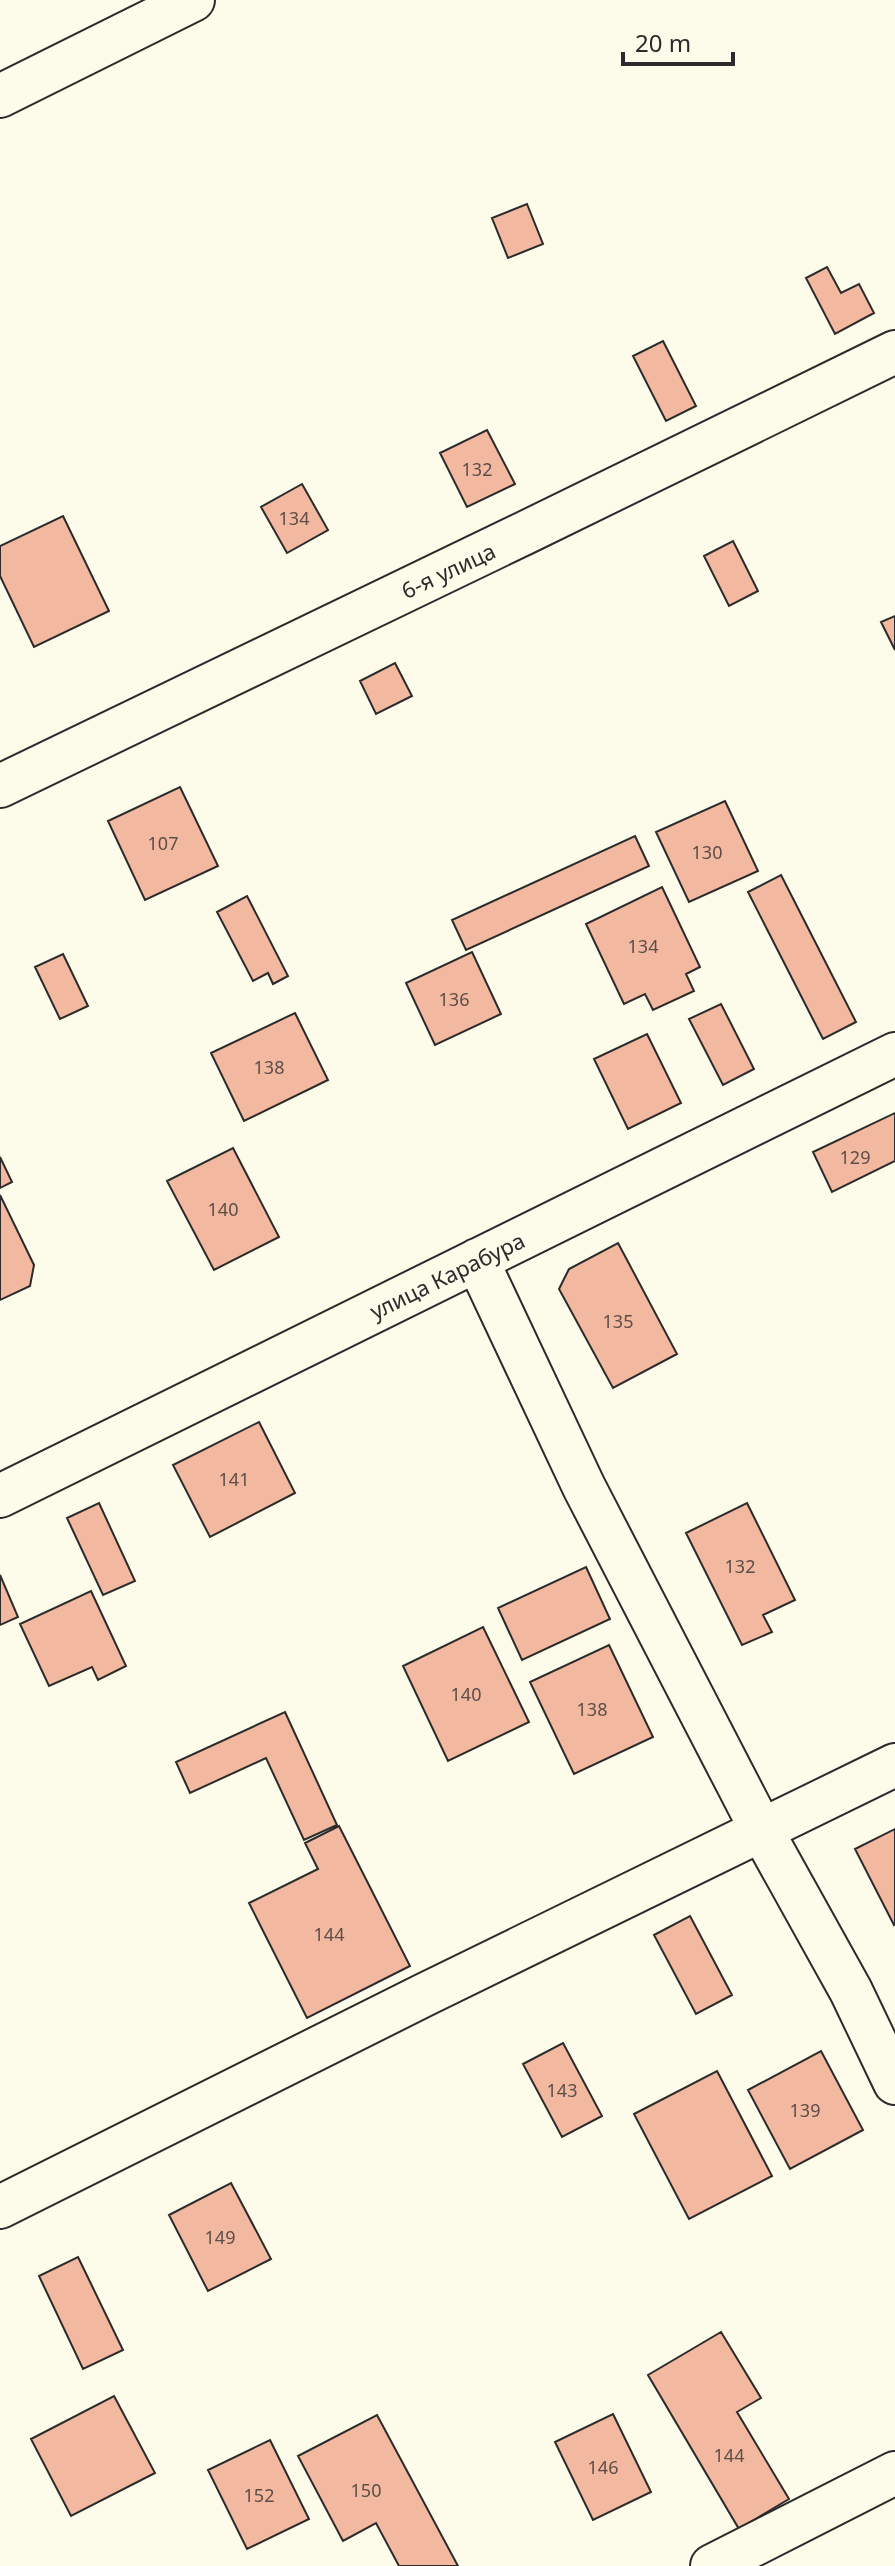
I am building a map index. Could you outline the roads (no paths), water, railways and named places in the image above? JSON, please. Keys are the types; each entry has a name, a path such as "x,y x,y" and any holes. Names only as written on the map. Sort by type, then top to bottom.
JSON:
{"street":[{"path":"0,96 193,0"},
{"name":"6-я улица","path":"0,786 335,623 448,572 895,352"},
{"name":"улица Карабура","path":"0,1496 895,1054"},
{"path":"477,1260 584,1487 762,1831 851,1991 895,2083"},
{"path":"0,2207 895,1765"},
{"path":"712,2566 895,2473"}]}
